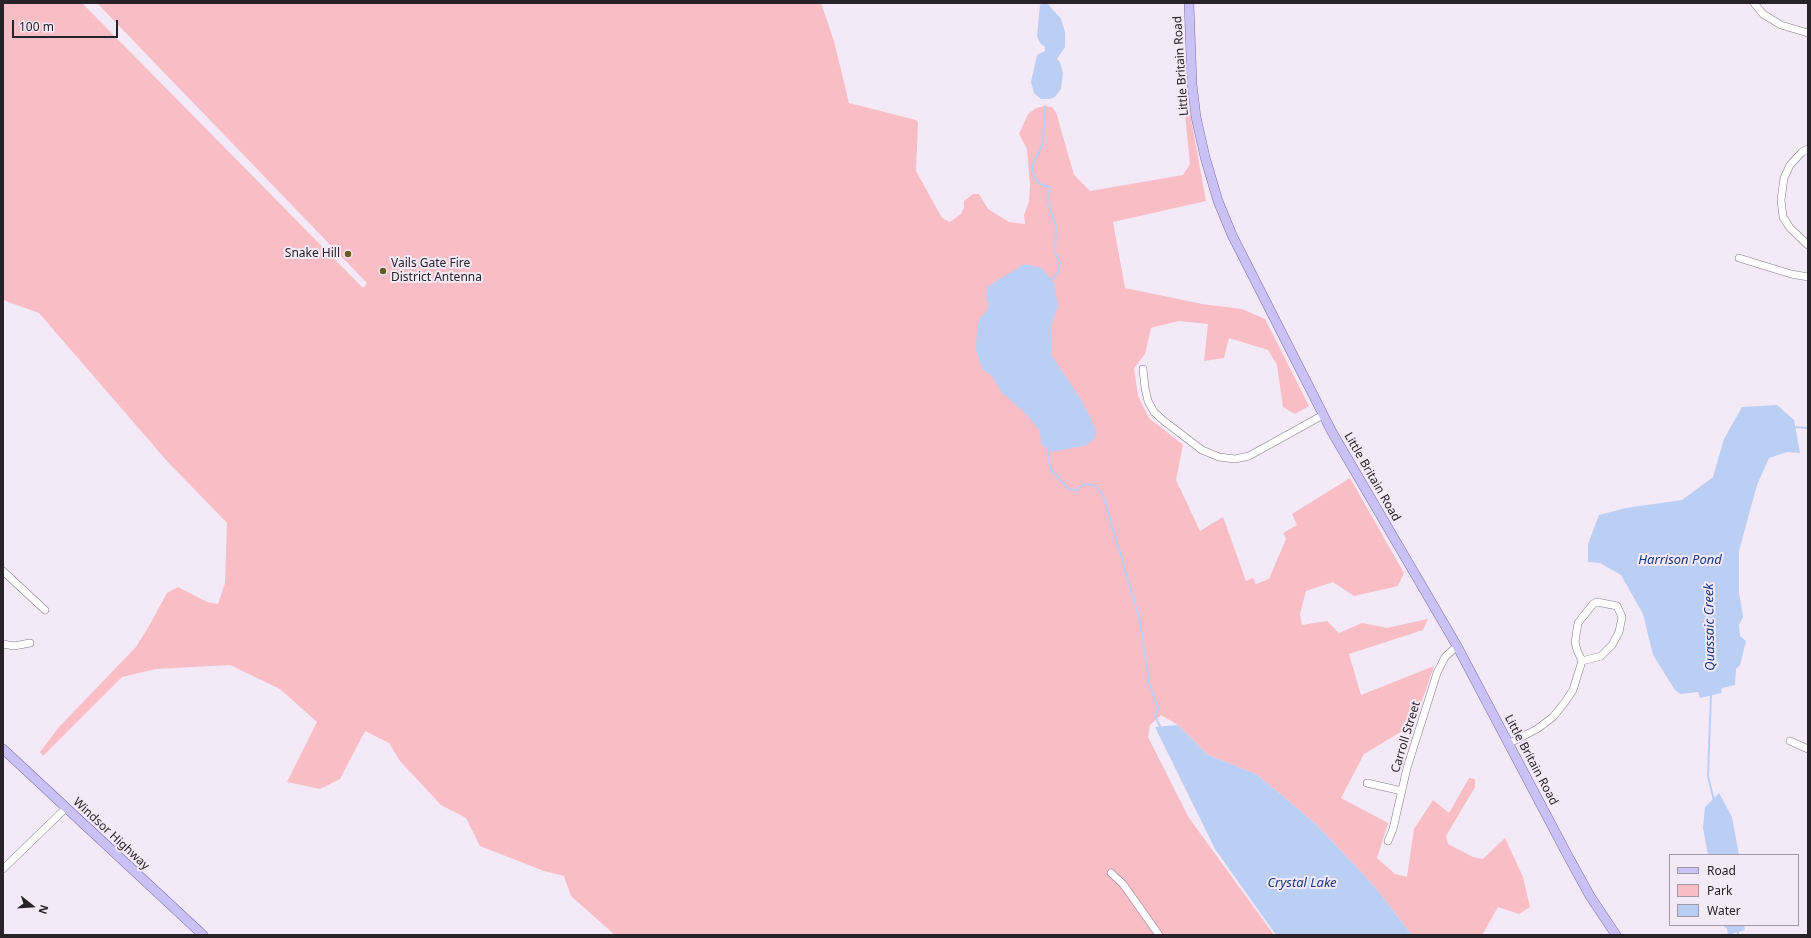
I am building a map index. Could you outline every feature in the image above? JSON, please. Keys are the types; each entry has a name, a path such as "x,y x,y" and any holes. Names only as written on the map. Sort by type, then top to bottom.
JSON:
{"main road":[{"name":"Little Britain Road","path":"1189,3 1190,54 1196,117 1205,158 1218,201 1232,235 1323,415 1457,646 1510,743 1579,876 1616,935"},
{"name":"Windsor Highway","path":"3,749 203,935"}],"street":[{"path":"1754,3 1763,14 1781,25 1808,33"},
{"path":"1808,149 1802,152 1790,165 1784,178 1781,200 1783,217 1790,228 1808,245"},
{"path":"1739,258 1791,274 1808,277"},
{"path":"1143,369 1144,388 1148,401 1154,412 1202,450 1219,457 1234,459 1249,456 1323,415"},
{"path":"3,571 45,610"},
{"path":"1510,743 1537,729 1553,718 1566,702 1573,690 1582,661 1575,642 1578,623 1593,604 1598,602 1617,606 1622,617 1616,640 1601,656 1582,661"},
{"path":"3,644 14,646 30,643"},
{"name":"Carroll Street","path":"1388,841 1393,829 1407,768 1437,673 1445,656 1457,646"},
{"path":"1790,741 1808,749"},
{"path":"1367,783 1402,791"},
{"path":"3,869 66,808"},
{"path":"1111,873 1123,884 1159,935"}],"green space":[{"path":"3,3 82,3 363,288 367,283 97,3 821,3 834,41 849,103 916,120 918,123 916,171 942,218 950,222 961,214 964,208 964,201 973,194 979,194 988,209 1009,222 1025,224 1024,215 1029,202 1030,185 1027,149 1019,134 1028,114 1036,108 1045,106 1052,107 1056,112 1074,175 1090,191 1183,175 1190,164 1183,95 1185,94 1187,97 1206,201 1113,222 1125,288 1202,304 1242,309 1265,319 1309,406 1295,414 1283,407 1277,365 1268,350 1229,338 1224,358 1204,361 1208,324 1179,321 1151,328 1145,354 1134,368 1138,396 1149,418 1183,445 1176,480 1200,531 1223,517 1246,581 1253,578 1256,584 1269,579 1286,539 1283,533 1297,525 1292,514 1350,478 1404,573 1398,586 1354,596 1333,582 1306,591 1300,614 1302,625 1327,621 1339,633 1362,623 1387,628 1428,619 1423,630 1349,654 1361,695 1434,666 1414,724 1364,754 1341,798 1388,823 1377,858 1395,874 1407,877 1414,829 1433,800 1449,813 1469,778 1475,779 1475,787 1446,836 1448,844 1473,857 1483,859 1505,838 1523,877 1530,907 1519,914 1498,907 1482,935 1412,935 1374,886 1315,823 1256,774 1208,755 1178,725 1161,715 1150,725 1148,737 1189,818 1274,935 615,935 571,896 564,876 544,871 480,846 466,818 441,805 400,761 389,743 365,731 340,779 320,789 287,782 317,722 280,689 230,665 156,669 122,677 43,756 40,752 59,727 136,647 167,593 178,587 207,602 218,604 225,583 227,523 167,461 39,313 3,300"}],"water":[{"path":"1047,3 1061,19 1065,32 1065,47 1057,59 1060,62 1063,73 1061,89 1055,97 1050,99 1041,99 1034,93 1031,82 1037,55 1045,51 1045,47 1040,43 1037,36 1040,5"},
{"path":"1024,264 1042,268 1054,283 1058,306 1051,326 1052,356 1082,401 1096,430 1096,437 1087,445 1052,452 1041,444 1040,431 1024,412 1002,393 992,376 982,369 976,350 977,328 980,318 987,310 989,304 986,298 987,287"},
{"name":"Harrison Pond","path":"1777,405 1794,420 1800,453 1787,452 1769,458 1757,485 1739,551 1739,592 1743,617 1739,625 1740,636 1746,641 1740,665 1736,669 1735,685 1722,688 1721,693 1700,698 1698,692 1680,694 1675,690 1653,655 1643,614 1621,575 1600,563 1588,562 1588,544 1599,515 1626,508 1682,500 1713,477 1724,439 1742,407"},
{"name":"Crystal Lake","path":"1178,725 1208,755 1256,774 1315,823 1374,886 1412,935 1276,935 1215,849 1155,727"},
{"path":"1719,793 1732,817 1739,854 1708,854 1703,828 1705,807"},
{"path":"1723,926 1744,926 1745,930 1728,935 1727,929"}],"waterway":[{"path":"1045,106 1043,143 1032,166 1032,172 1039,184 1050,187 1047,200 1056,226 1055,252 1060,263 1057,274 1051,280"},
{"name":"Quassaic Creek","path":"1795,427 1808,428"},
{"path":"1048,449 1050,469 1069,489 1076,490 1085,484 1095,485 1103,495 1140,621 1149,683 1158,708 1155,717 1160,726"},
{"name":"Quassaic Creek","path":"1711,694 1708,776 1714,801"},
{"name":"Quassaic Creek","path":"1737,926 1738,935"}],"place":[{"name":"Snake Hill","path":"348,254"},
{"name":"Vails Gate Fire District Antenna","path":"383,271"}]}
